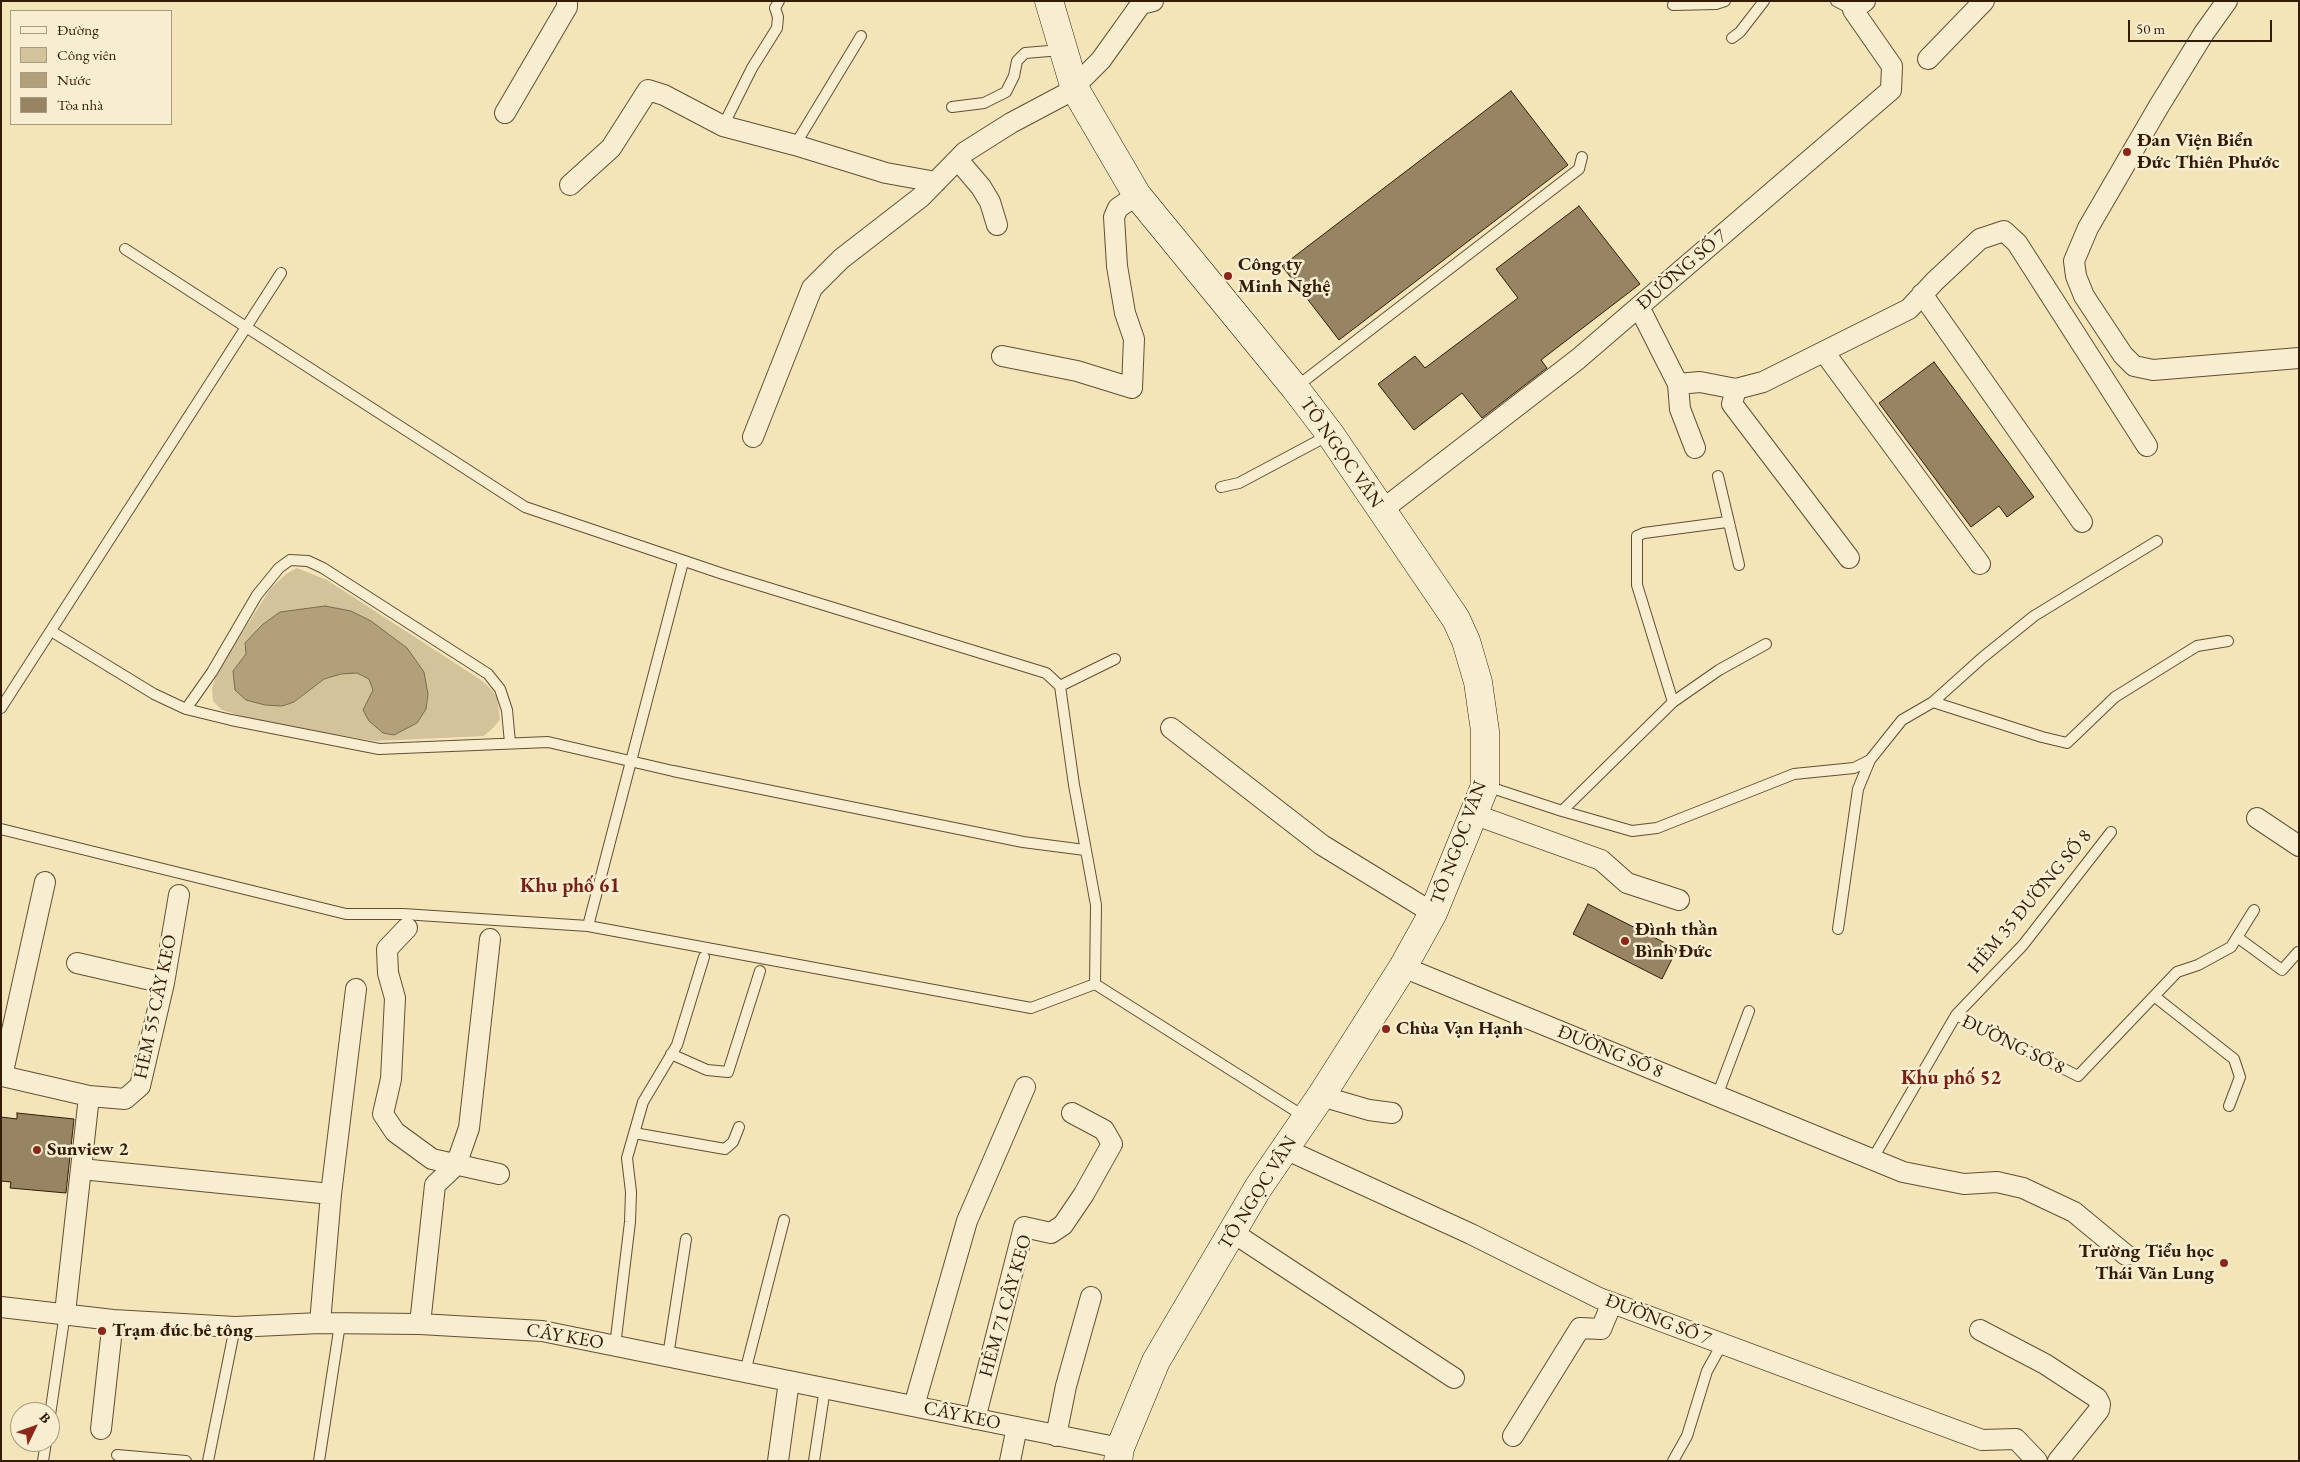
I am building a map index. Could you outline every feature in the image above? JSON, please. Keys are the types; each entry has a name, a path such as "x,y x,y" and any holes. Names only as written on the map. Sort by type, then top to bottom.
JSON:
{"main road":[{"name":"TÔ NGỌC VÂN","path":"1049,1 1074,88 1137,195 1295,388 1330,434 1456,619 1466,641 1478,682 1486,731 1484,786 1433,913 1403,967 1314,1107 1258,1188 1156,1361 1119,1455"}],"street":[{"path":"505,113 567,7 567,1"},
{"path":"753,437 812,288 841,259 893,220 936,182 966,152 1011,123 1074,88 1101,60 1141,4 1153,1"},
{"path":"1928,59 1984,1"},
{"path":"2227,1 2204,33 2159,106 2088,228 2074,261 2076,276 2084,296 2123,355 2134,366 2154,370 2299,358"},
{"name":"ĐƯỜNG SỐ 7","path":"1382,510 1578,359 1891,90 1892,66 1851,4"},
{"path":"570,185 611,148 648,90 664,94 723,126 795,145 886,173 936,182"},
{"path":"958,160 990,202 997,225"},
{"path":"1002,356 1077,371 1132,388 1134,339 1125,313 1117,266 1114,217 1118,208 1137,195"},
{"path":"1678,384 1700,382 1736,389 1763,382 1909,309 1922,294 1980,239 2004,231 2017,243 2147,446"},
{"path":"1922,294 2082,522"},
{"path":"1639,307 1678,384 1680,409 1695,448"},
{"path":"1824,352 1980,564"},
{"path":"1736,389 1732,404 1850,558"},
{"path":"1171,728 1322,845 1433,913"},
{"path":"1473,814 1601,860 1626,883 1679,900"},
{"path":"2257,818 2299,846"},
{"path":"2,1076 45,882"},
{"name":"HẺM 55 CÂY KEO","path":"2,1076 89,1096 125,1099 140,1086 164,983 179,895"},
{"path":"407,928 387,949 388,973 395,998 391,1079 383,1114 395,1132 409,1144 432,1158 499,1174"},
{"path":"420,1324 435,1185 456,1165 469,1128 490,939"},
{"path":"77,963 164,983"},
{"name":"ĐƯỜNG SỐ 8","path":"1403,967 1903,1172 1964,1184 1996,1182 2023,1188 2074,1212 2126,1255"},
{"path":"330,1324 331,1194 354,1024 356,990"},
{"path":"914,1406 967,1221 1024,1087"},
{"path":"65,1313 89,1096"},
{"path":"1314,1107 1392,1113"},
{"name":"HẺM 71 CÂY KEO","path":"975,1419 1024,1228 1051,1233 1063,1224 1084,1194 1112,1144 1104,1130 1072,1113"},
{"name":"ĐƯỜNG SỐ 7","path":"1285,1149 1471,1234 1612,1303 1982,1440 2016,1439 2037,1461"},
{"path":"81,1169 331,1194"},
{"path":"1232,1232 1454,1378"},
{"path":"1056,1436 1066,1386 1091,1297"},
{"path":"1514,1436 1580,1328 1601,1329 1612,1303"},
{"name":"CÂY KEO","path":"1,1307 113,1320 236,1328 330,1324 420,1324 542,1330 1056,1436 1119,1455"},
{"path":"101,1429 113,1320"},
{"path":"1980,1330 2045,1364 2097,1398 2100,1404 2099,1410 2058,1461"},
{"path":"778,1461 788,1381"},
{"path":"1010,1461 1017,1428"}],"lane":[{"path":"723,126 752,68 777,28 778,17 775,8 779,1"},
{"path":"1673,5 1716,4 1725,1"},
{"path":"1732,38 1740,32 1764,1"},
{"path":"795,145 862,36"},
{"path":"952,107 984,103 1006,92 1014,76 1017,61 1025,53 1062,50"},
{"path":"1295,388 1579,169 1582,157"},
{"path":"125,249 525,507 683,562 1046,673 1060,686 1085,850 1096,905 1095,984"},
{"path":"1,708 281,273"},
{"path":"1221,486 1239,483 1330,434"},
{"path":"1718,476 1738,565"},
{"path":"1673,702 1637,585 1637,536 1644,533 1727,522"},
{"path":"1838,929 1858,789 1870,760 1902,720 1933,702 1982,658 2034,616 2157,541"},
{"path":"186,709 212,672 258,595 279,568 290,560 308,562 323,568 488,674 500,689 507,710 510,743"},
{"path":"588,926 683,562"},
{"path":"51,630 154,694 186,709 231,720 379,749 548,742 674,771 1023,842 1085,850"},
{"path":"1933,702 2042,737 2067,743 2115,697 2197,646 2219,641 2228,642"},
{"path":"1562,811 1673,702 1719,670 1766,644"},
{"path":"1060,686 1115,660"},
{"path":"1484,786 1632,831 1657,828 1794,774 1854,768 1870,760"},
{"path":"1,829 346,914 403,914 588,926 1031,1008 1095,984 1314,1107"},
{"name":"HẺM 35 ĐƯỜNG SỐ 8","path":"1956,1015 2023,944 2111,832"},
{"name":"ĐƯỜNG SỐ 8","path":"1872,1160 1956,1015 2078,1076 2177,972 2198,965 2231,947 2254,910"},
{"path":"2237,937 2282,970 2298,952"},
{"path":"615,1346 630,1222 627,1158 643,1102 677,1045 704,957"},
{"path":"671,1054 707,1070 728,1072 760,970"},
{"path":"2154,996 2234,1060 2240,1077 2229,1106"},
{"path":"1717,1096 1749,1011"},
{"path":"634,1133 725,1149 734,1142 739,1127"},
{"path":"745,1372 784,1220"},
{"path":"668,1356 686,1239"},
{"path":"52,1402 65,1313"},
{"path":"319,1461 330,1324"},
{"path":"208,1461 236,1328"},
{"path":"1673,1461 1687,1436 1707,1371 1722,1344"},
{"path":"814,1461 825,1388"},
{"path":"117,1455 186,1461"}],"green space":[{"path":"297,568 327,580 481,680 497,698 500,719 494,727 484,736 375,741 257,721 222,710 213,701 212,688 218,670 271,588 286,574"}],"water":[{"path":"325,606 351,611 371,621 407,648 424,672 428,694 426,709 417,723 394,735 383,733 369,721 363,710 373,690 369,679 357,673 341,674 324,679 294,702 282,706 265,705 246,700 235,690 233,671 246,654 245,643 262,625 280,612"}],"building":[{"path":"1511,91 1568,165 1339,340 1282,266"},
{"path":"1579,206 1640,284 1541,360 1547,368 1482,418 1462,393 1414,430 1378,384 1415,356 1425,368 1518,298 1496,269"},
{"path":"1934,362 2034,497 2007,517 1999,506 1971,527 1879,403"},
{"name":"Đình thần Bình Đức","path":"1588,904 1677,949 1662,979 1573,934"},
{"name":"Sunview 2","path":"17,1113 74,1119 66,1193 10,1188 11,1182 1,1181 1,1117 17,1119"}],"place":[{"name":"Đan Viện Biển Đức Thiên Phước","path":"2127,152"},
{"name":"Công ty Minh Nghệ","path":"1228,276"},
{"name":"Đình thần Bình Đức","path":"1625,941"},
{"name":"Chùa Vạn Hạnh","path":"1386,1029"},
{"name":"Sunview 2","path":"37,1150"},
{"name":"Trường Tiểu học Thái Văn Lung","path":"2224,1263"},
{"name":"Trạm đúc bê tông","path":"102,1331"}],"district":[{"name":"Khu phố 61","path":"570,887"},
{"name":"Khu phố 52","path":"1951,1079"}]}
